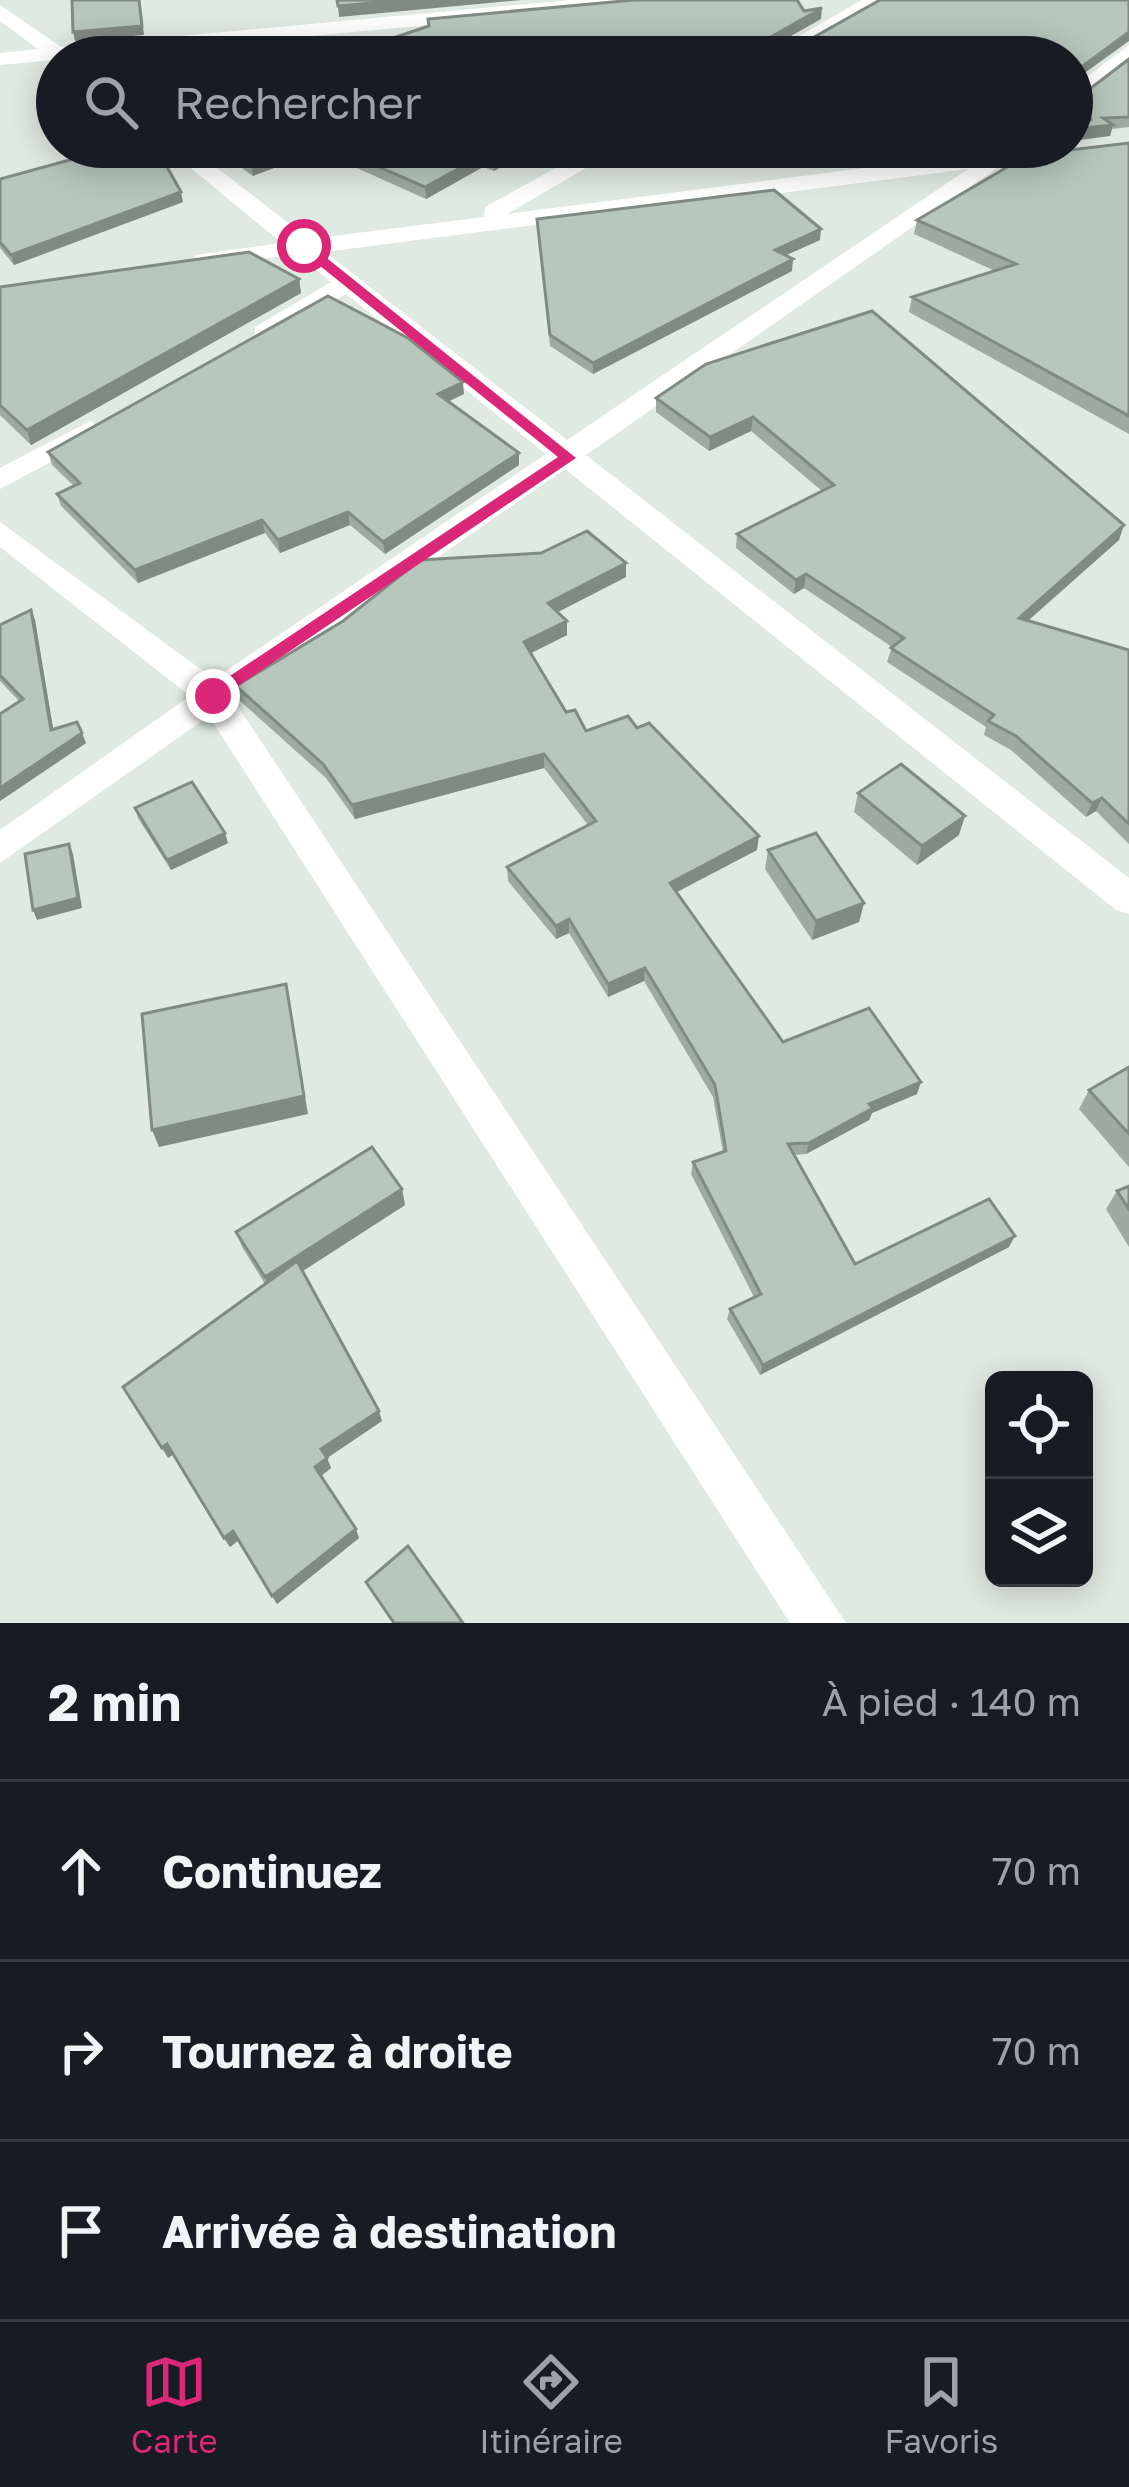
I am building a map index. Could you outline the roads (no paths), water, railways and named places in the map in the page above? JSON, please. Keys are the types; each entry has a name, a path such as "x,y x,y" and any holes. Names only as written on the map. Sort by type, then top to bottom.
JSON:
{"street":[{"path":"258,36 634,0"},
{"path":"811,36 876,0"},
{"path":"0,11 36,38"},
{"path":"1093,81 1129,50"},
{"path":"0,58 36,56"},
{"path":"203,168 568,458 1123,886"},
{"path":"473,223 573,168"},
{"path":"187,262 888,168"},
{"path":"0,849 213,696 568,458 986,168"},
{"path":"230,352 348,282"},
{"path":"0,480 126,410"},
{"path":"0,532 213,696 820,1623"}]}
